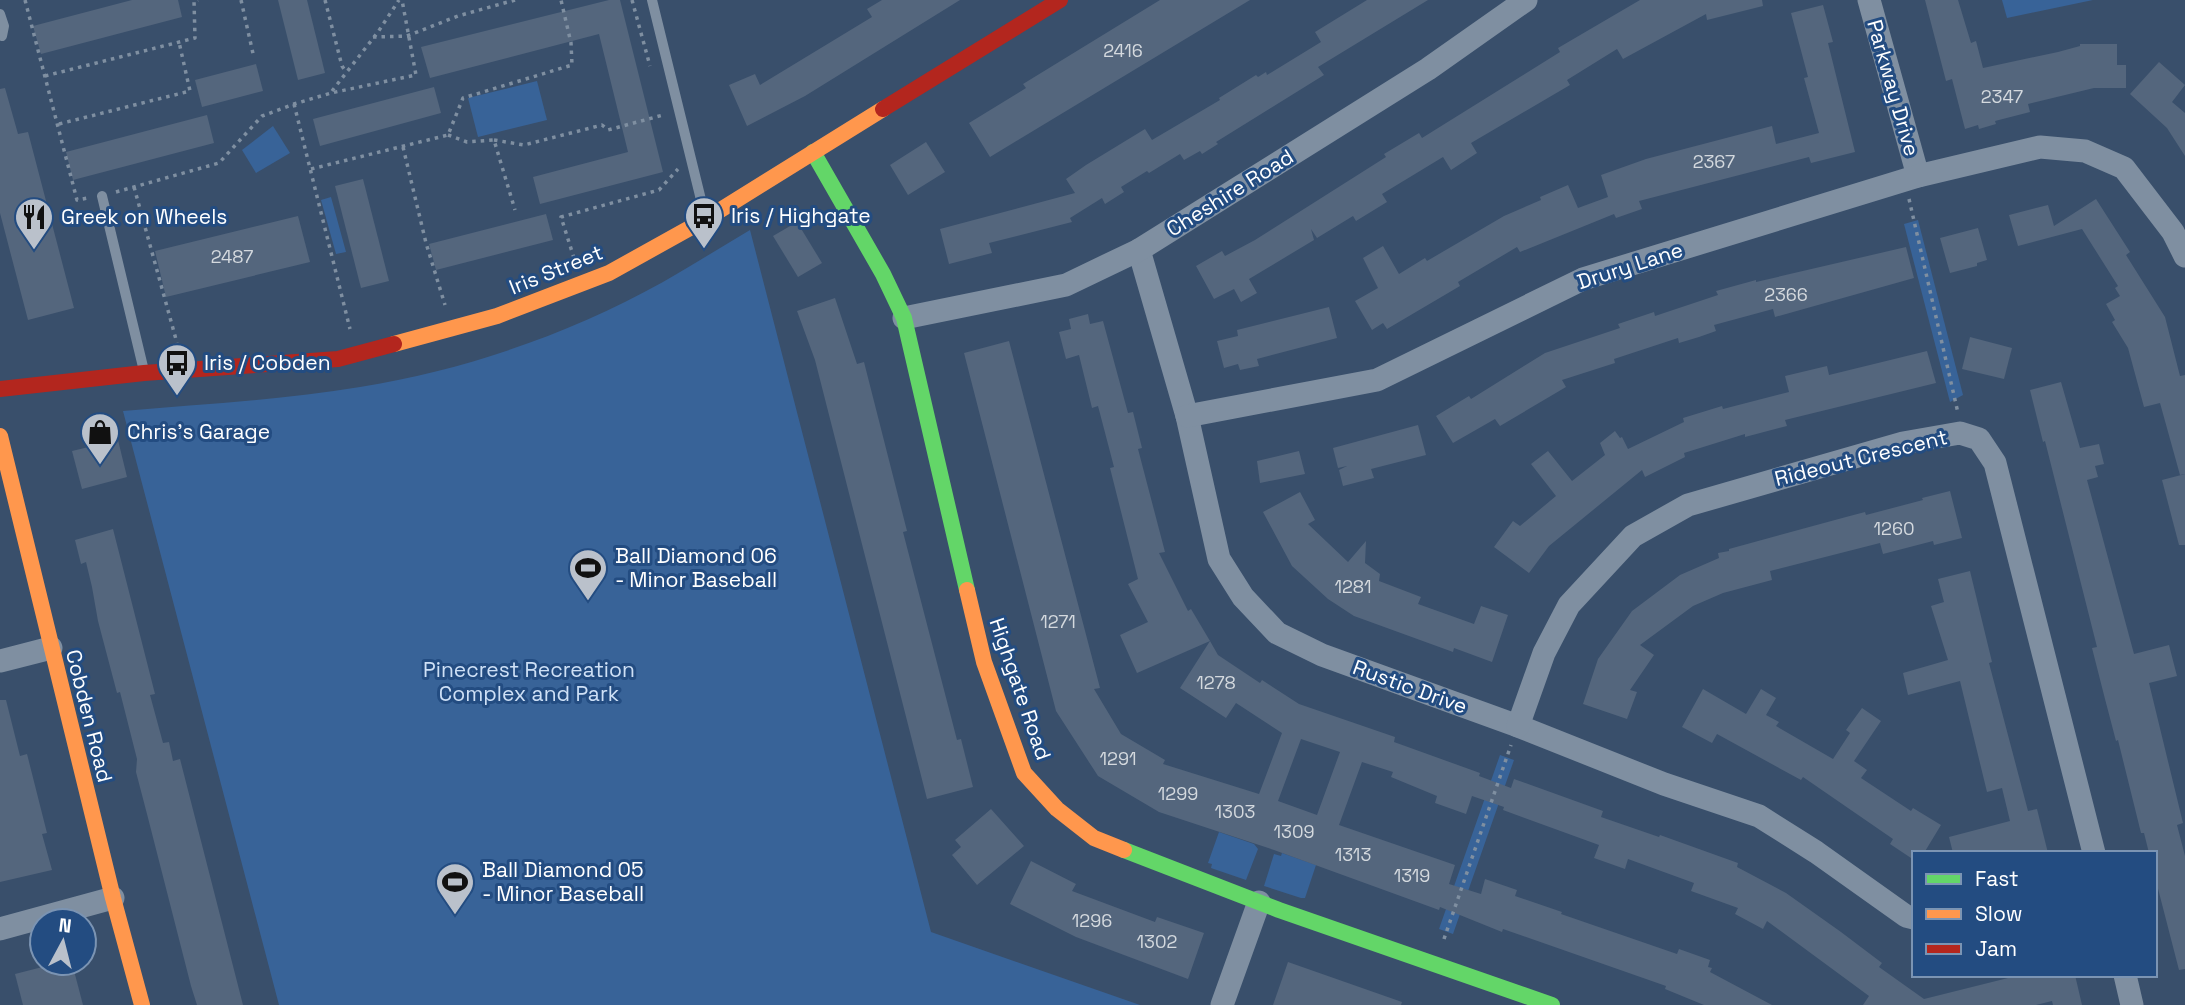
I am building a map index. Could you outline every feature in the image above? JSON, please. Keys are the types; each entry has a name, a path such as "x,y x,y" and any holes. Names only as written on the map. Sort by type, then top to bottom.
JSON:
{"street":[{"name":"Iris Street","path":"0,389 144,373 338,359 497,316 609,273 706,219 1060,0"},
{"name":"Cheshire Road","path":"904,318 1066,285 1139,250 1428,69 1526,0"},
{"name":"Parkway Drive","path":"1869,0 1911,178"},
{"name":"Drury Lane","path":"1186,416 1377,380 1583,279 1911,178 2040,147 2085,151 2124,168 2173,232 2185,256"},
{"name":"Highgate Road","path":"813,152 883,274 904,318 984,662 1024,773 1057,810 1094,838 1259,902 1552,1005"},
{"name":"Rustic Drive","path":"1139,250 1186,416 1219,559 1243,597 1277,633 1322,655 1518,726 1664,784 1759,816 1912,918"},
{"name":"Rideout Crescent","path":"1518,726 1544,653 1569,605 1633,536 1688,505 1903,443 1960,433 1979,439 1995,463 2093,851"},
{"name":"Cobden Road","path":"0,436 113,898 142,1005"},
{"path":"0,661 51,649"},
{"path":"0,929 113,898"},
{"path":"1222,1005 1259,902"},
{"path":"2125,977 2132,1005"}],"lane":[{"path":"652,0 706,219"},
{"path":"0,14 4,26 2,36"},
{"path":"102,196 144,373"}],"path":[{"path":"25,0 77,200 102,196 219,163 262,116 294,103 416,75 400,0"},
{"path":"45,76 195,38 194,1 198,0"},
{"path":"241,0 254,58"},
{"path":"325,0 342,66 346,72"},
{"path":"331,93 400,0"},
{"path":"373,37 407,36 458,16 515,0"},
{"path":"448,135 463,97 572,65 571,43 561,0"},
{"path":"59,124 190,91 179,42"},
{"path":"294,103 351,331"},
{"path":"311,169 448,135 467,142 494,140 524,145 602,125 608,130 663,115"},
{"path":"494,140 515,210"},
{"path":"402,146 445,307"},
{"path":"574,258 561,218 659,190 678,169 692,163"},
{"path":"1911,178 1958,404 1960,433"},
{"path":"134,187 177,343"},
{"path":"1435,965 1518,726"}],"green space":[{"path":"2002,0 2093,0 2007,18"},
{"path":"537,81 547,120 478,137 468,98"},
{"path":"273,126 290,153 256,173 242,150"},
{"path":"331,197 346,252 336,254 321,200"},
{"path":"1918,220 1963,395 1950,402 1904,224"},
{"name":"Pinecrest Recreation Complex and Park","path":"750,230 931,932 1140,1005 279,1005 123,411 331,391 400,380 478,360 554,334 627,301"},
{"path":"1500,755 1514,760 1453,934 1439,929"},
{"path":"1219,832 1254,844 1258,849 1246,880 1211,868 1212,864 1208,863"},
{"path":"1282,853 1316,865 1305,898 1264,886 1274,854 1281,856"}],"building":[{"path":"132,0 178,0 182,17 41,54 33,26"},
{"path":"278,0 307,0 325,73 298,80"},
{"path":"609,0 620,0 663,172 540,204 533,177 628,152 599,34 430,78 421,47"},
{"path":"882,0 960,0 805,96 747,126 729,85 755,74 760,85 872,17 867,9"},
{"path":"1160,0 1250,0 990,157 969,123 1026,88 1023,84"},
{"path":"1367,0 1428,0 1318,67 1324,75 1216,142 1218,144 1202,154 1200,151 1184,160 1180,154 1149,173 1147,171 1121,187 1124,192 1105,204 1102,198 1070,218 1072,222 989,243 992,253 949,264 940,229 1075,193 1066,179 1086,165 1145,129 1152,140 1220,100 1219,98 1256,75 1258,77 1266,72 1267,75 1321,42 1315,32"},
{"path":"1640,0 1762,0 1763,6 1707,20 1706,14 1623,59 1617,49 1567,80 1570,85 1471,143 1477,153 1451,170 1443,157 1382,194 1387,202 1356,221 1353,216 1317,238 1311,229 1314,240 1249,279 1257,293 1241,302 1234,289 1214,299 1196,266 1222,251 1225,256 1255,240 1386,157 1384,154 1419,133 1422,138 1560,52 1558,48"},
{"path":"1925,0 1958,0 1971,43 1976,41 1983,68 2058,52 2080,44 2117,44 2117,65 2126,65 2126,88 2094,88 2028,104 2030,112 1995,121 1996,124 1979,129 1978,125 1965,129 1952,79 1946,81"},
{"path":"1823,5 1833,42 1828,43 1855,152 1811,163 1809,157 1639,201 1642,209 1616,218 1614,214 1520,252 1517,247 1458,282 1460,286 1387,329 1383,323 1372,330 1355,301 1378,288 1363,258 1383,246 1399,274 1425,258 1427,261 1504,216 1541,200 1540,197 1568,185 1578,208 1608,197 1601,175 1646,159 1772,126 1776,144 1819,133 1804,78 1808,77 1791,13"},
{"path":"2159,62 2185,85 2172,102 2185,113 2185,156 2167,128 2130,94"},
{"path":"256,64 263,91 202,107 195,80"},
{"path":"434,87 441,113 320,146 313,119"},
{"path":"5,88 18,134 28,132 74,308 28,320 0,213 0,89"},
{"path":"207,115 214,143 73,180 66,152"},
{"path":"926,142 945,172 908,195 890,165"},
{"path":"363,179 389,281 361,288 335,186"},
{"path":"2096,199 2130,252 2126,255 2165,317 2180,376 2185,375 2185,474 2180,475 2160,403 2144,407 2128,348 2112,322 2115,320 2106,304 2120,296 2115,288 2118,286 2082,229 2018,246 2009,215 2048,205 2054,226"},
{"path":"546,214 553,240 436,270 429,244"},
{"path":"298,216 310,262 166,297 155,251"},
{"path":"797,222 822,263 798,277 773,236"},
{"path":"1978,228 1987,260 1977,263 1977,266 1950,273 1940,238"},
{"path":"1906,247 1914,278 1775,317 1773,309 1714,325 1716,331 1699,337 1679,343 1678,338 1614,359 1615,363 1562,380 1566,387 1500,426 1495,419 1453,443 1436,416 1469,396 1471,399 1545,353 1620,328 1618,324 1654,312 1655,316 1718,295 1716,291 1756,280"},
{"path":"835,298 857,364 864,362 907,531 903,532 957,740 961,739 973,787 927,799 815,360 797,311"},
{"path":"1329,307 1337,338 1257,359 1259,366 1240,370 1238,364 1224,368 1217,341 1238,336 1237,330"},
{"path":"1088,314 1090,324 1103,321 1128,413 1133,412 1142,448 1138,449 1165,552 1159,553 1188,611 1191,609 1210,641 1137,673 1120,635 1148,622 1128,584 1138,579 1110,468 1114,467 1098,406 1092,408 1079,355 1066,359 1059,332 1071,329 1069,319"},
{"path":"1970,337 2012,348 2004,379 1962,369"},
{"path":"1009,341 1100,688 1094,689 1121,734 1165,760 1163,764 1259,794 1282,733 1236,703 1226,718 1180,688 1210,641 1218,655 1260,683 1262,680 1299,704 1395,737 1394,742 1480,773 1479,776 1511,788 1514,779 1603,811 1601,817 1738,863 1737,867 1786,893 1841,932 1882,963 1879,967 1924,999 2012,977 2075,977 2082,1005 2053,1005 2052,1001 2036,1005 1863,1005 1869,996 1767,921 1763,929 1735,914 1738,908 1691,891 1694,883 1628,859 1625,869 1594,858 1599,845 1472,796 1466,814 1435,803 1437,796 1391,777 1393,772 1362,762 1339,825 1455,865 1449,884 1481,894 1485,879 1517,890 1515,896 1562,912 1561,914 1677,954 1679,949 1710,960 1710,972 1772,1005 1704,1005 1665,989 1666,986 1503,929 1502,932 1440,907 1439,910 1274,850 1159,812 1098,776 1056,711 964,353","holes":["1301,739 1340,752 1317,815 1278,801"]},
{"path":"1927,351 1936,383 1785,420 1787,426 1745,437 1745,434 1684,453 1685,457 1645,477 1642,470 1549,546 1529,573 1494,547 1513,521 1520,526 1556,496 1531,464 1548,451 1572,481 1605,455 1600,443 1615,431 1622,437 1628,449 1684,422 1683,418 1722,406 1723,409 1789,392 1785,376 1827,366 1829,375"},
{"path":"2061,382 2080,448 2099,444 2104,464 2095,466 2098,477 2087,480 2134,654 2169,645 2177,676 2149,683 2183,823 2177,825 2185,856 2185,969 2179,970 2157,885 2157,851 2148,851 2144,833 2141,833 2118,740 2116,741 2092,648 2097,647 2030,390"},
{"path":"1418,425 1426,455 1371,469 1374,478 1343,486 1339,470 1347,466 1338,468 1333,448"},
{"name":"Chris's Garage","path":"118,440 127,477 82,489 72,451"},
{"path":"1299,451 1305,474 1260,483 1257,461"},
{"path":"2185,474 2185,545 2179,545 2162,480"},
{"path":"1950,491 1962,538 1934,545 1933,541 1883,554 1880,543 1770,571 1772,580 1723,593 1693,606 1640,645 1654,655 1630,690 1637,692 1627,719 1583,704 1598,659 1632,611 1680,575 1719,558 1718,553 1729,549"},
{"path":"1300,492 1315,520 1308,524 1348,562 1366,541 1365,563 1380,574 1379,581 1421,597 1418,604 1474,624 1481,606 1508,615 1492,662 1454,648 1453,652 1354,616 1328,599 1292,566 1263,512"},
{"path":"113,529 155,694 150,695 163,743 169,742 173,761 180,759 243,1005 197,1005 191,986 136,772 137,759 120,692 117,693 98,621 86,562 81,564 75,540"},
{"path":"1970,571 1992,662 1989,663 2028,811 2037,809 2048,851 1952,851 1949,837 2010,821 2002,788 1987,792 1960,681 1908,695 1903,673 1948,660 1931,606 1944,602 1938,579"},
{"path":"1703,689 1746,714 1761,689 1776,698 1766,715 1779,722 1776,726 1833,759 1850,733 1846,730 1862,708 1881,721 1854,761 1867,770 1861,778 1911,811 1913,808 1941,825 1925,851 1912,851 1912,859 1890,844 1893,839 1803,777 1801,780 1717,734 1712,743 1682,727"},
{"path":"0,700 6,700 20,756 27,754 47,833 42,834 52,870 0,882"},
{"path":"991,809 1024,846 977,885 952,855 961,847 955,840"},
{"path":"1031,861 1076,884 1072,891 1155,922 1157,917 1204,933 1188,979 1076,937 1010,904"},
{"path":"1288,962 1402,1002 1401,1005 1273,1005"},
{"path":"28,971 28,977 76,977 83,1005 23,1005 15,974"}],"traffic: fast":[{"path":"813,152 883,274 904,318 967,590"},
{"path":"1124,850 1279,910 1552,1005"}],"traffic: slow":[{"path":"394,344 497,316 609,273 706,219 883,109"},
{"path":"0,436 113,898 142,1005"},
{"path":"967,590 984,662 1024,773 1057,809 1094,838 1124,850"}],"traffic: jam":[{"path":"883,109 1060,0"},
{"path":"0,389 144,373 338,359 394,344"}],"place":[{"name":"Iris / Highgate","path":"704,250"},
{"name":"Greek on Wheels","path":"34,251"},
{"name":"Iris / Cobden","path":"177,397"},
{"name":"Chris's Garage","path":"100,466"},
{"name":"Ball Diamond 06 - Minor Baseball","path":"588,602"},
{"name":"Ball Diamond 05 - Minor Baseball","path":"455,916"}]}
